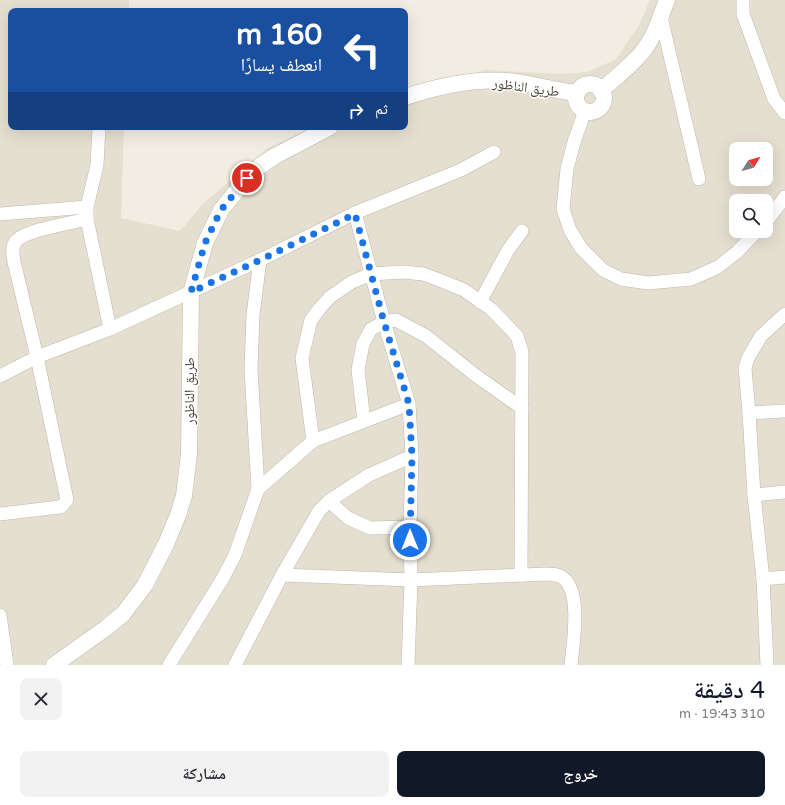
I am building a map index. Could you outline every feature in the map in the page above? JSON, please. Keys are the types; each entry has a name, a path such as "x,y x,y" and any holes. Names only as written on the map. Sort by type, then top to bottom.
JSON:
{"street":[{"path":"601,91 637,58 646,47 652,38 667,0"},
{"path":"743,0 743,14 774,99 785,113"},
{"path":"660,17 699,179"},
{"name":"طريق الناظور","path":"408,96 422,91 469,82 508,81 577,93"},
{"path":"588,84 596,86 601,91 604,97 601,107 595,111 585,111 577,104 577,93 581,87 588,84"},
{"path":"585,111 574,142 567,169 564,209 570,230 581,248 603,270 621,279 648,283 691,279 718,267 737,252 750,238"},
{"path":"99,130 97,165 87,213 110,330"},
{"name":"طريق الناظور","path":"54,665 123,614 145,585 158,562 178,515 184,496 189,454 191,292 205,243 221,210 236,190 260,166 275,156 324,130"},
{"path":"0,376 37,357 110,330 355,214 461,170 494,152"},
{"path":"773,213 785,197"},
{"path":"0,214 87,213"},
{"path":"0,514 60,507 67,500 37,357 14,262 13,248 16,241 23,236 87,213"},
{"path":"355,214 384,322 409,404 412,456 410,527 411,580 408,665"},
{"path":"480,302 508,250 522,231"},
{"path":"169,665 223,578 235,554 258,488 251,369 253,315 260,260"},
{"path":"313,441 302,358 311,320 330,297 352,282 371,274 403,272 424,274 464,290 491,309 517,336 522,352 521,575"},
{"path":"767,665 762,579 754,495 750,413 745,368 748,358 761,336 785,314"},
{"path":"364,421 358,370 363,344 371,329 384,322 396,320 426,336 475,375 522,408"},
{"path":"258,488 313,441 409,404"},
{"path":"750,413 785,411"},
{"path":"235,665 282,575 319,511 329,501 369,475 412,456"},
{"path":"754,495 785,492"},
{"path":"329,501 348,518 370,528 410,527"},
{"path":"282,575 411,580 556,574 563,578 570,587 574,599 571,665"},
{"path":"762,579 785,577"},
{"path":"0,615 8,665"}],"shaded area":[{"path":"0,0 129,0 129,8 8,8 8,130 124,130 121,218 180,231 202,205 267,148 307,130 408,130 408,87 486,70 560,74 588,72 616,59 639,25 650,0 785,0 785,665 0,665"}],"route":[{"path":"247,178 221,210 205,243 191,292 355,214 384,322 409,404 412,456 410,540"}]}
